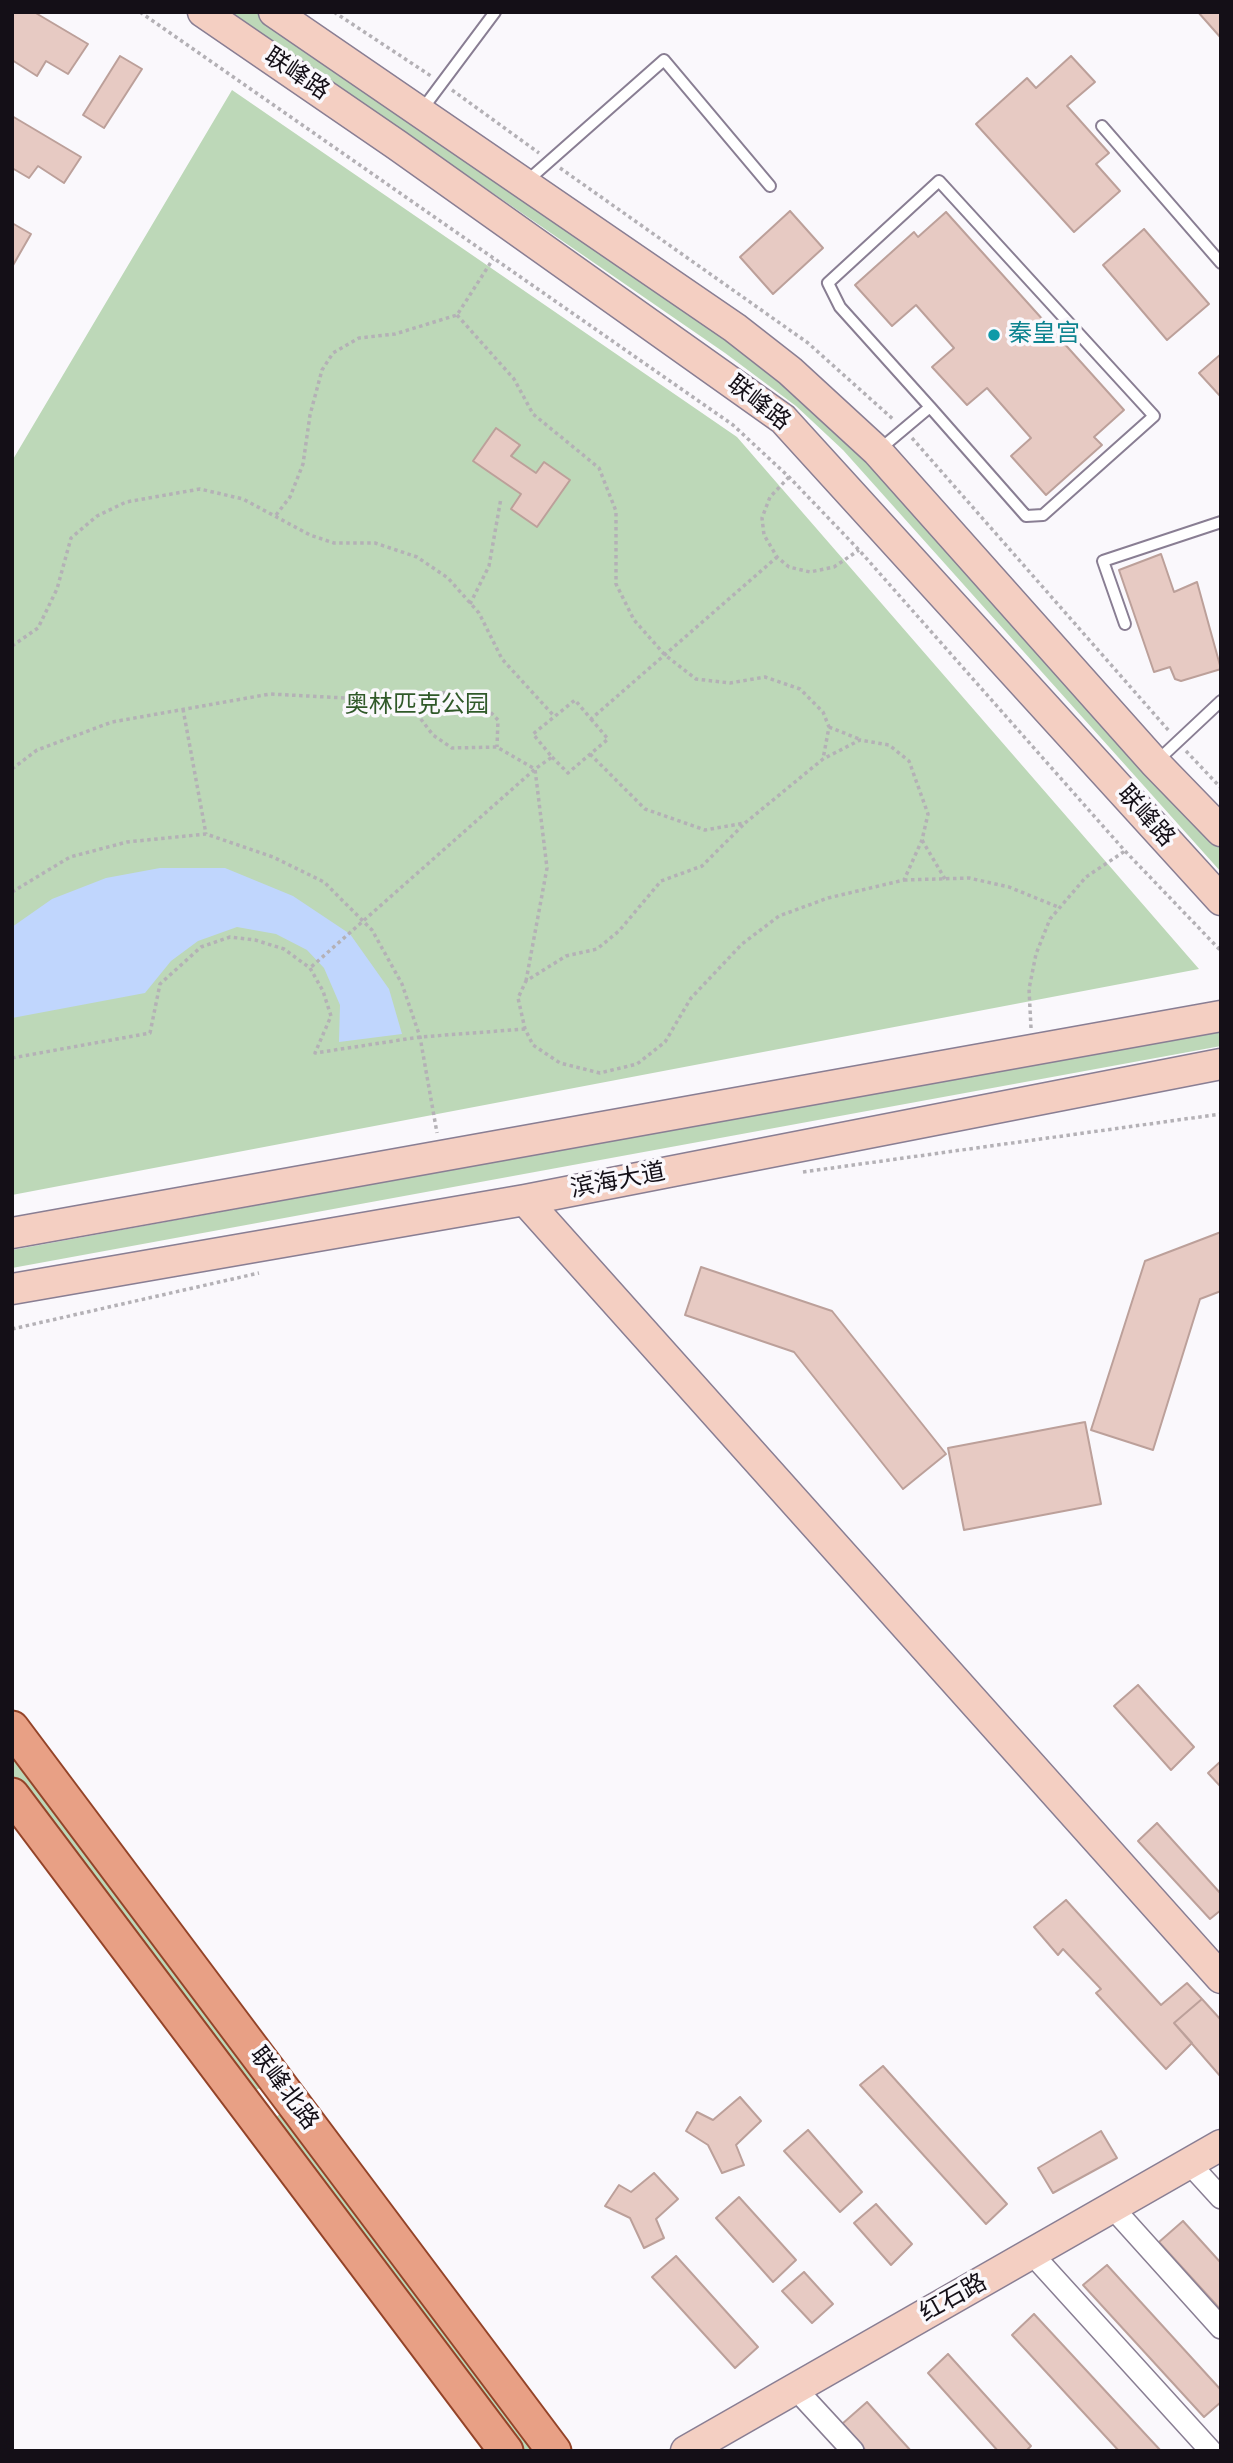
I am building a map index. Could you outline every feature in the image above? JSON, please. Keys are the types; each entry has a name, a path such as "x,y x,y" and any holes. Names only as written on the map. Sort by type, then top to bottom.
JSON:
{"main road":[{"name":"联峰路","path":"203,12 397,145 783,419 1221,900"},
{"name":"联峰路","path":"290,17 418,114 524,183 781,363 877,451 1155,763 1221,831"},
{"path":"12,1233 1212,1017"},
{"name":"滨海大道","path":"12,1289 525,1200 1221,1064"},
{"path":"525,1200 1221,1978"},
{"name":"联峰北路","path":"12,1728 554,2451"},
{"name":"联峰北路","path":"12,1795 506,2451"},
{"name":"红石路","path":"686,2451 794,2387 1033,2255 1221,2145"}],"street":[{"path":"1189,2163 1221,2198"},
{"path":"1112,2207 1221,2328"},
{"path":"1033,2255 1211,2451"},
{"path":"794,2387 853,2451"}],"lane":[{"path":"418,114 495,12"},
{"path":"524,183 664,60 770,186"},
{"path":"1102,126 1221,262"},
{"path":"939,181 1154,416 1043,515 1026,516 930,407 839,307 828,283 939,181"},
{"path":"877,451 930,407"},
{"path":"1125,624 1102,561 1221,523"},
{"path":"1155,763 1221,702"}],"path":[{"path":"140,12 733,425 789,477 859,550 1125,851 1221,951"},
{"path":"276,515 290,497 303,464 310,415 322,370 333,353 359,338 395,334 457,315 493,259"},
{"path":"457,315 514,379 533,414 599,468 616,511 616,584 634,621 665,655 696,679 730,683 765,677 800,689 823,712 829,727 823,758"},
{"path":"789,477 769,497 762,518 764,535 777,556 789,567 810,572 834,567 859,550"},
{"path":"12,646 38,628 57,589 71,538 97,516 147,497 200,489 243,499 310,535 334,543 374,543 417,557 448,578 479,614 502,659 554,716"},
{"path":"470,604 489,566 500,498"},
{"path":"591,719 777,556"},
{"path":"417,714 437,692 474,695 498,720 497,747"},
{"path":"12,769 37,750 111,722 270,694 345,698 417,714 433,735 452,748 497,747 536,769"},
{"path":"575,700 591,719 608,739 568,773 533,734 575,700"},
{"path":"183,708 206,834"},
{"path":"829,727 860,740 889,746 909,761 928,814 922,840 904,880"},
{"path":"526,981 566,956 597,949 620,931 661,881 702,866 745,823 823,758 860,740"},
{"path":"590,754 645,809 705,830 745,823"},
{"path":"310,968 551,757"},
{"path":"536,769 547,868 526,981 518,998 525,1029 533,1045 561,1063 600,1073 637,1063 665,1042 691,998 741,944 779,916 828,898 904,880 969,878 1009,887 1058,907"},
{"path":"12,892 70,857 127,842 206,834 273,857 324,882 372,930 402,985 420,1037 438,1139"},
{"path":"922,840 945,879"},
{"path":"1031,1030 1029,989 1034,966 1058,907 1086,877 1125,851"},
{"path":"12,1058 150,1033 160,984 201,947 230,937 284,948 310,968 323,991 331,1016 315,1053 420,1037 525,1029"}],"green space":[{"path":"230,12 255,12 734,341 847,437 1134,758 1221,846 1221,872 843,450 796,406 725,353"},
{"name":"奥林匹克公园","path":"232,90 737,437 1199,969 12,1195 12,461"},
{"path":"1221,1029 1221,1046 12,1268 12,1250"},
{"path":"12,1749 265,2085 249,2094 12,1775"},
{"path":"284,2111 539,2451 523,2451 438,2345 272,2120"}],"water":[{"path":"160,868 225,868 293,896 350,934 389,989 402,1034 339,1042 340,1005 324,968 307,950 276,934 237,927 198,941 171,961 145,993 12,1018 12,927 52,899 106,878"}],"building":[{"path":"12,12 34,12 88,44 68,74 46,61 37,76 12,60"},
{"path":"1198,12 1221,12 1221,38"},
{"path":"120,56 142,69 104,128 83,115"},
{"path":"1071,56 1095,82 1067,106 1109,153 1096,164 1120,191 1074,232 976,124 1027,78 1036,88"},
{"path":"12,116 81,157 64,183 38,166 29,178 12,168"},
{"path":"790,211 823,248 773,294 740,257"},
{"path":"946,212 1124,410 1094,437 1102,445 1046,495 1011,456 1031,438 987,388 967,405 932,367 954,348 916,305 892,326 855,285 914,232 918,237"},
{"path":"12,223 31,234 12,267"},
{"path":"1144,229 1209,304 1167,340 1103,265"},
{"path":"1221,354 1221,397 1199,373"},
{"path":"496,428 520,445 511,456 536,473 544,462 570,480 537,527 511,509 521,494 473,461"},
{"path":"1161,554 1174,592 1197,582 1221,669 1181,681 1175,679 1170,667 1154,672 1119,570"},
{"path":"1221,1232 1221,1291 1200,1299 1153,1450 1091,1430 1145,1261"},
{"path":"701,1267 832,1311 946,1454 903,1489 794,1352 685,1315"},
{"path":"1085,1422 1101,1504 964,1530 948,1448"},
{"path":"1138,1685 1194,1747 1171,1770 1114,1706"},
{"path":"1221,1761 1221,1787 1208,1773"},
{"path":"1157,1823 1221,1894 1221,1910 1210,1919 1138,1841"},
{"path":"1066,1900 1161,2005 1187,1983 1202,1999 1174,2023 1192,2043 1166,2069 1096,1993 1101,1989 1063,1949 1058,1955 1034,1927"},
{"path":"1202,1999 1221,2020 1221,2077 1174,2023"},
{"path":"883,2066 1007,2204 986,2224 860,2085"},
{"path":"740,2097 761,2121 736,2145 744,2165 722,2173 708,2145 686,2131 697,2112 713,2120"},
{"path":"808,2130 862,2192 840,2212 784,2151"},
{"path":"1101,2131 1117,2158 1053,2193 1038,2168"},
{"path":"654,2173 678,2199 656,2219 664,2238 644,2248 630,2218 605,2206 619,2185 631,2192"},
{"path":"739,2197 796,2260 773,2282 716,2218"},
{"path":"876,2204 912,2244 891,2265 854,2223"},
{"path":"1183,2221 1221,2263 1221,2310 1159,2242"},
{"path":"676,2256 758,2347 735,2368 652,2277"},
{"path":"1107,2265 1221,2390 1221,2402 1204,2417 1083,2285"},
{"path":"804,2272 833,2304 812,2323 782,2291"},
{"path":"1034,2314 1161,2451 1119,2451 1012,2335"},
{"path":"948,2354 1031,2446 1026,2451 998,2451 928,2373"},
{"path":"867,2402 911,2451 866,2451 842,2424"}],"place":[{"name":"秦皇宫","path":"994,335"}]}
